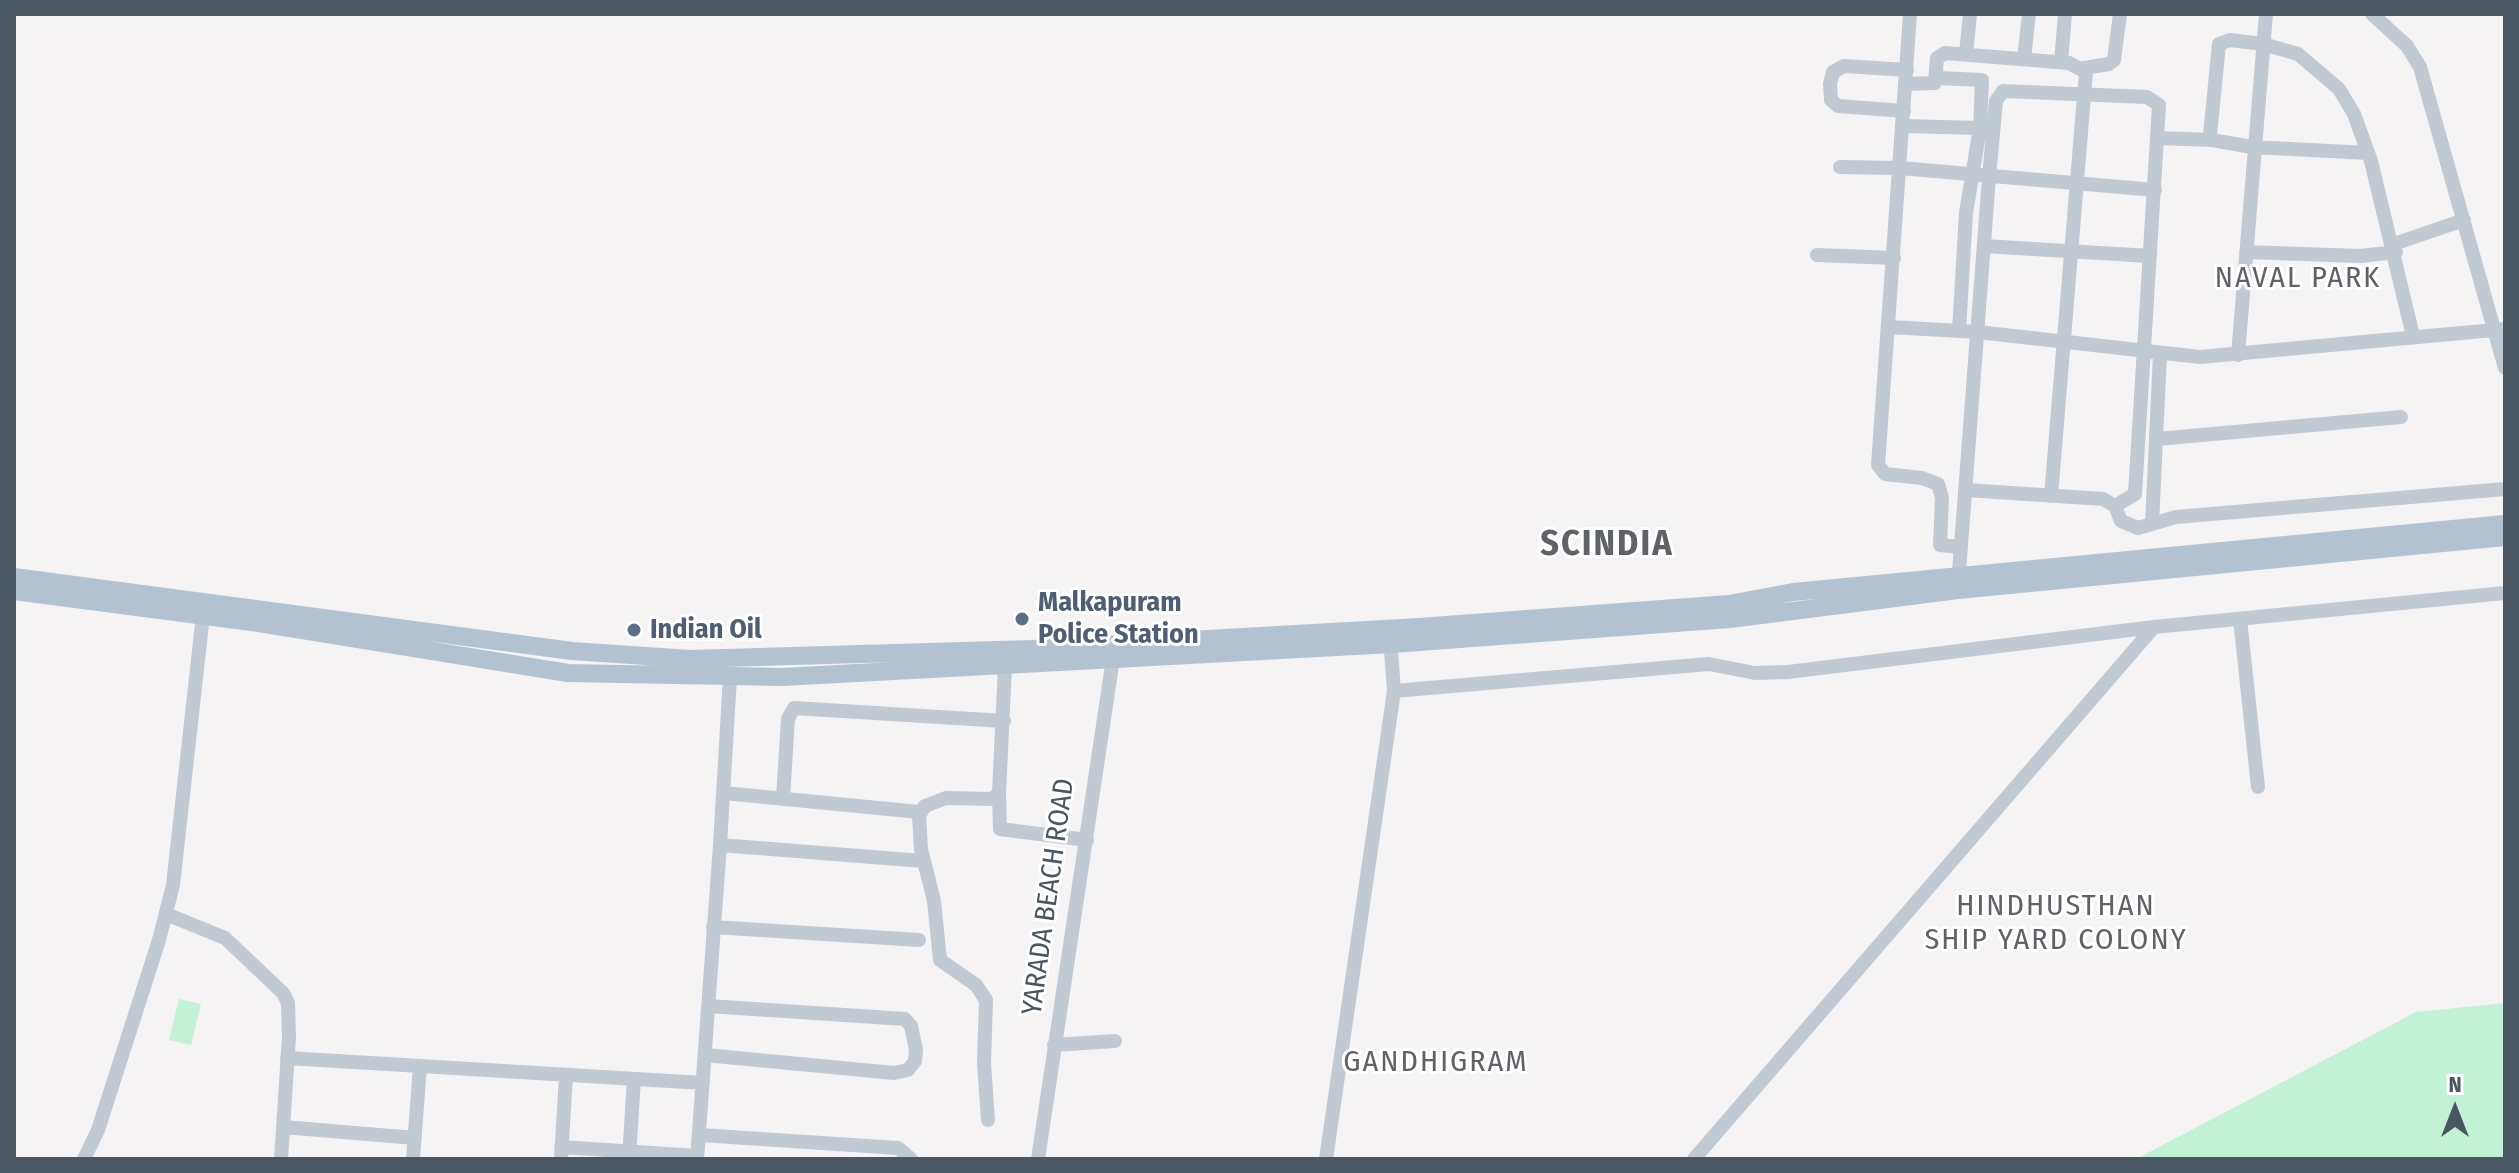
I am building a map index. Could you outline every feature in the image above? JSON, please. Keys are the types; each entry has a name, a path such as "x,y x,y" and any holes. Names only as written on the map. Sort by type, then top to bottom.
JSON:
{"main road":[{"path":"14,591 70,592 646,658 1032,649 1114,651 1480,629 1730,619 1958,583 2505,524"},
{"path":"1958,583 2505,537"},
{"path":"14,577 70,592 568,673 730,677 1005,667 1114,651"}],"street":[{"path":"1910,14 1878,465 1885,474 1922,478 1938,484 1942,498 1940,545 1960,547"},
{"path":"1966,54 1970,14"},
{"path":"2024,59 2029,14"},
{"path":"2061,62 2065,14"},
{"path":"1938,78 1940,54 2061,62 2084,68 2109,64 2114,60 2120,14"},
{"path":"2238,355 2252,147 2266,14"},
{"path":"2372,14 2407,46 2420,67 2464,220 2500,330 2505,368"},
{"path":"2212,140 2219,44 2230,40 2263,44 2298,54 2324,73 2347,102 2368,153 2395,248 2413,336"},
{"path":"1959,331 1966,213 1980,128 1982,80 1938,78 1928,86 1906,77 1844,66 1833,72 1831,100 1838,106 1980,128"},
{"path":"2051,496 2084,68"},
{"path":"1958,583 1989,177 1998,95 2003,91 2153,98 2159,105 2135,494 2115,506"},
{"path":"2158,138 2368,153"},
{"path":"1840,167 1900,168 2155,190"},
{"path":"2246,252 2360,256 2395,248 2464,220"},
{"path":"1984,246 2150,256"},
{"path":"1817,255 1894,258"},
{"path":"1889,327 1978,332 2160,354 2238,355 2500,330"},
{"path":"2152,524 2160,354"},
{"path":"2157,439 2401,417"},
{"path":"1966,490 2103,499 2115,506 2121,521 2129,526 2176,517 2505,489"},
{"path":"1394,691 1709,664 1755,673 1788,672 2154,627 2505,593"},
{"path":"84,1159 98,1130 173,885 203,615"},
{"path":"2240,619 2258,787"},
{"path":"1694,1159 2154,627"},
{"path":"1326,1159 1394,691 1390,636"},
{"name":"YARADA BEACH ROAD","path":"1038,1159 1114,651"},
{"path":"1005,667 1000,829 1087,840"},
{"path":"566,1075 561,1153 697,1158 730,677"},
{"path":"783,799 788,719 794,708 1004,721"},
{"path":"724,793 919,812 946,798 992,799 999,793"},
{"path":"919,812 923,861 934,901 940,960 976,985 986,1000 984,1063 988,1120"},
{"path":"720,845 923,861"},
{"path":"166,914 225,938 283,993 288,1003 281,1159"},
{"path":"713,927 919,940"},
{"path":"705,1055 894,1073 908,1070 915,1061 916,1050 911,1026 905,1019 708,1006"},
{"path":"1054,1045 1115,1041"},
{"path":"287,1058 703,1083"},
{"path":"413,1159 420,1066"},
{"path":"629,1155 634,1079"},
{"path":"283,1127 415,1138"},
{"path":"700,1135 898,1148 911,1159"}],"green space":[{"path":"179,999 201,1004 191,1045 169,1040"},
{"path":"2505,1003 2505,1159 2136,1159 2416,1012"}],"place":[{"name":"Malkapuram Police Station","path":"1022,619"},
{"name":"Indian Oil","path":"634,630"}],"district":[{"name":"NAVAL PARK","path":"2298,279"},
{"name":"SCINDIA","path":"1607,545"},
{"name":"HINDHUSTHAN SHIP YARD COLONY","path":"2056,924"},
{"name":"GANDHIGRAM","path":"1436,1063"}]}
